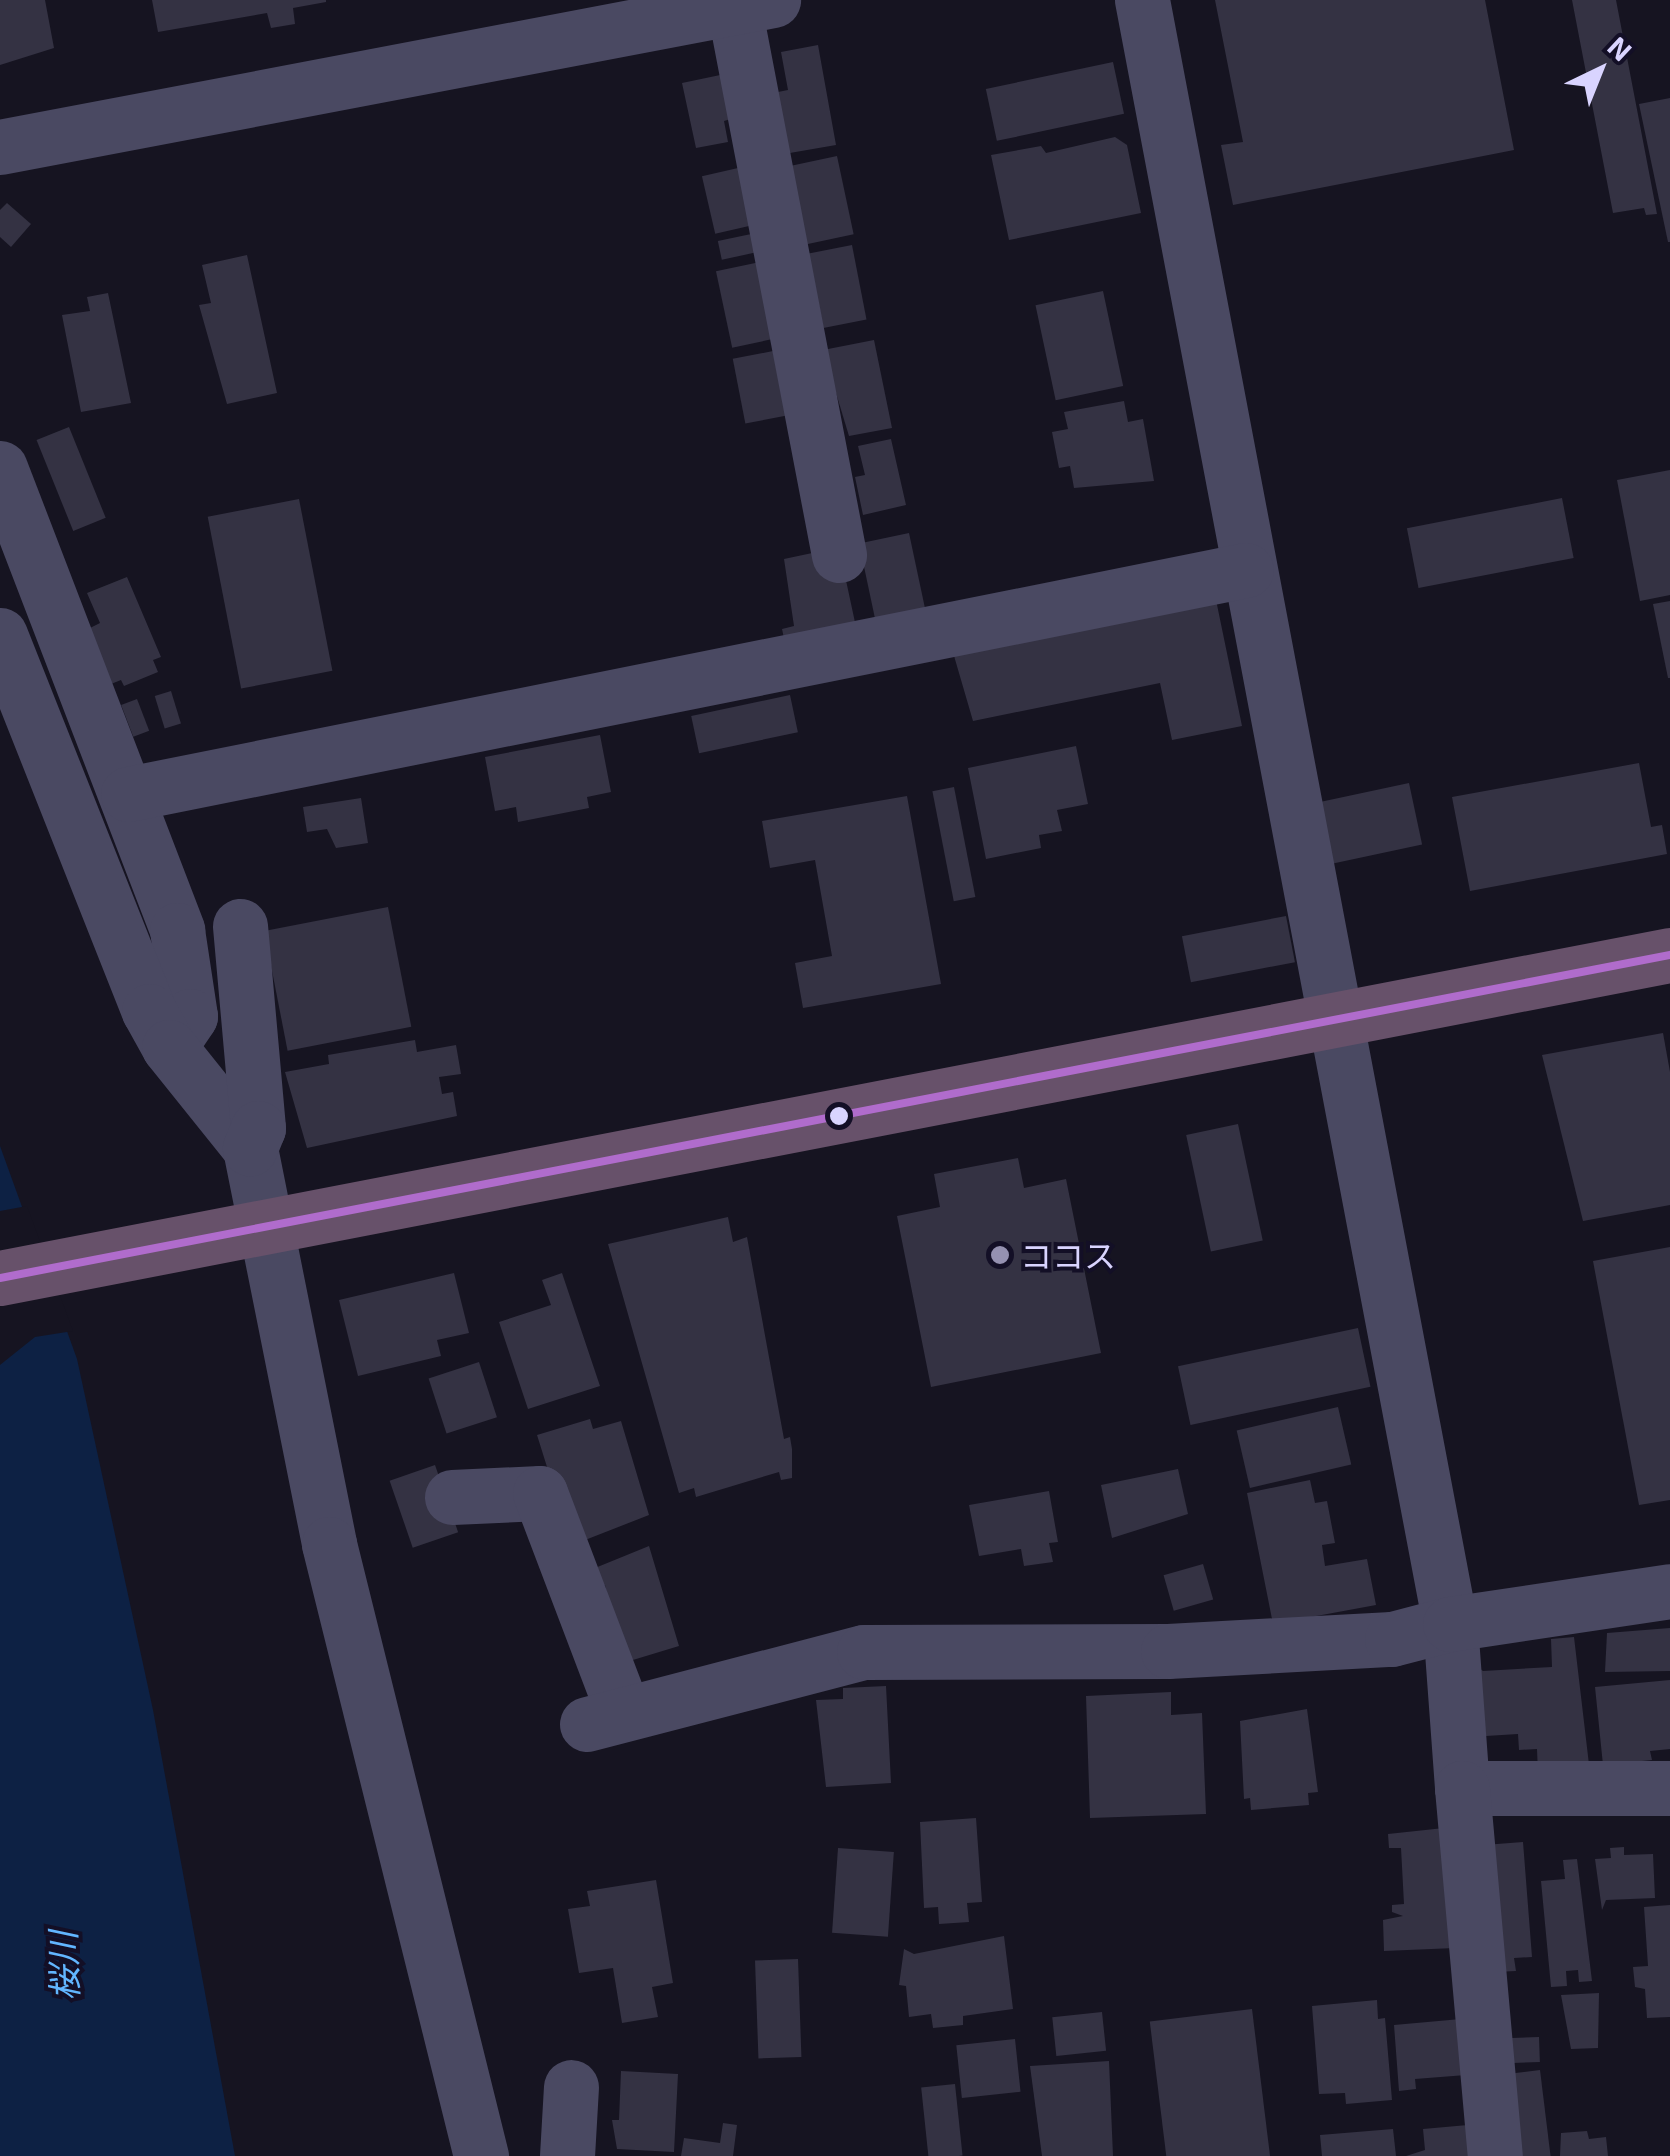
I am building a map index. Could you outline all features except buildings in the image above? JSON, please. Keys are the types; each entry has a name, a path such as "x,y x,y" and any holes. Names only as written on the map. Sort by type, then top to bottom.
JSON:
{"highway":[{"path":"0,1278 1670,956"}],"street":[{"path":"1142,0 1331,1019 1450,1624 1495,2156"},
{"path":"0,146 512,24 754,4 839,556"},
{"path":"0,468 177,930 190,1016 169,1047"},
{"path":"128,794 1246,570"},
{"path":"0,635 148,1011 169,1047 250,1148 269,1227 329,1544 481,2156"},
{"path":"240,926 258,1128 250,1148"},
{"path":"452,1497 540,1494 605,1719 864,1652 1168,1652 1392,1640 1450,1624 1670,1591"},
{"path":"1462,1788 1670,1788"},
{"path":"567,2156 571,2087"}],"water":[{"name":"桜川","path":"0,1146 77,1359 153,1710 235,2156 0,2156"}],"pier":[{"path":"27,1206 73,1331 35,1337 0,1365 0,1211"}],"transit line":[{"path":"0,1278 1670,955"}],"place":[{"name":"ココス","path":"1000,1255"}]}
